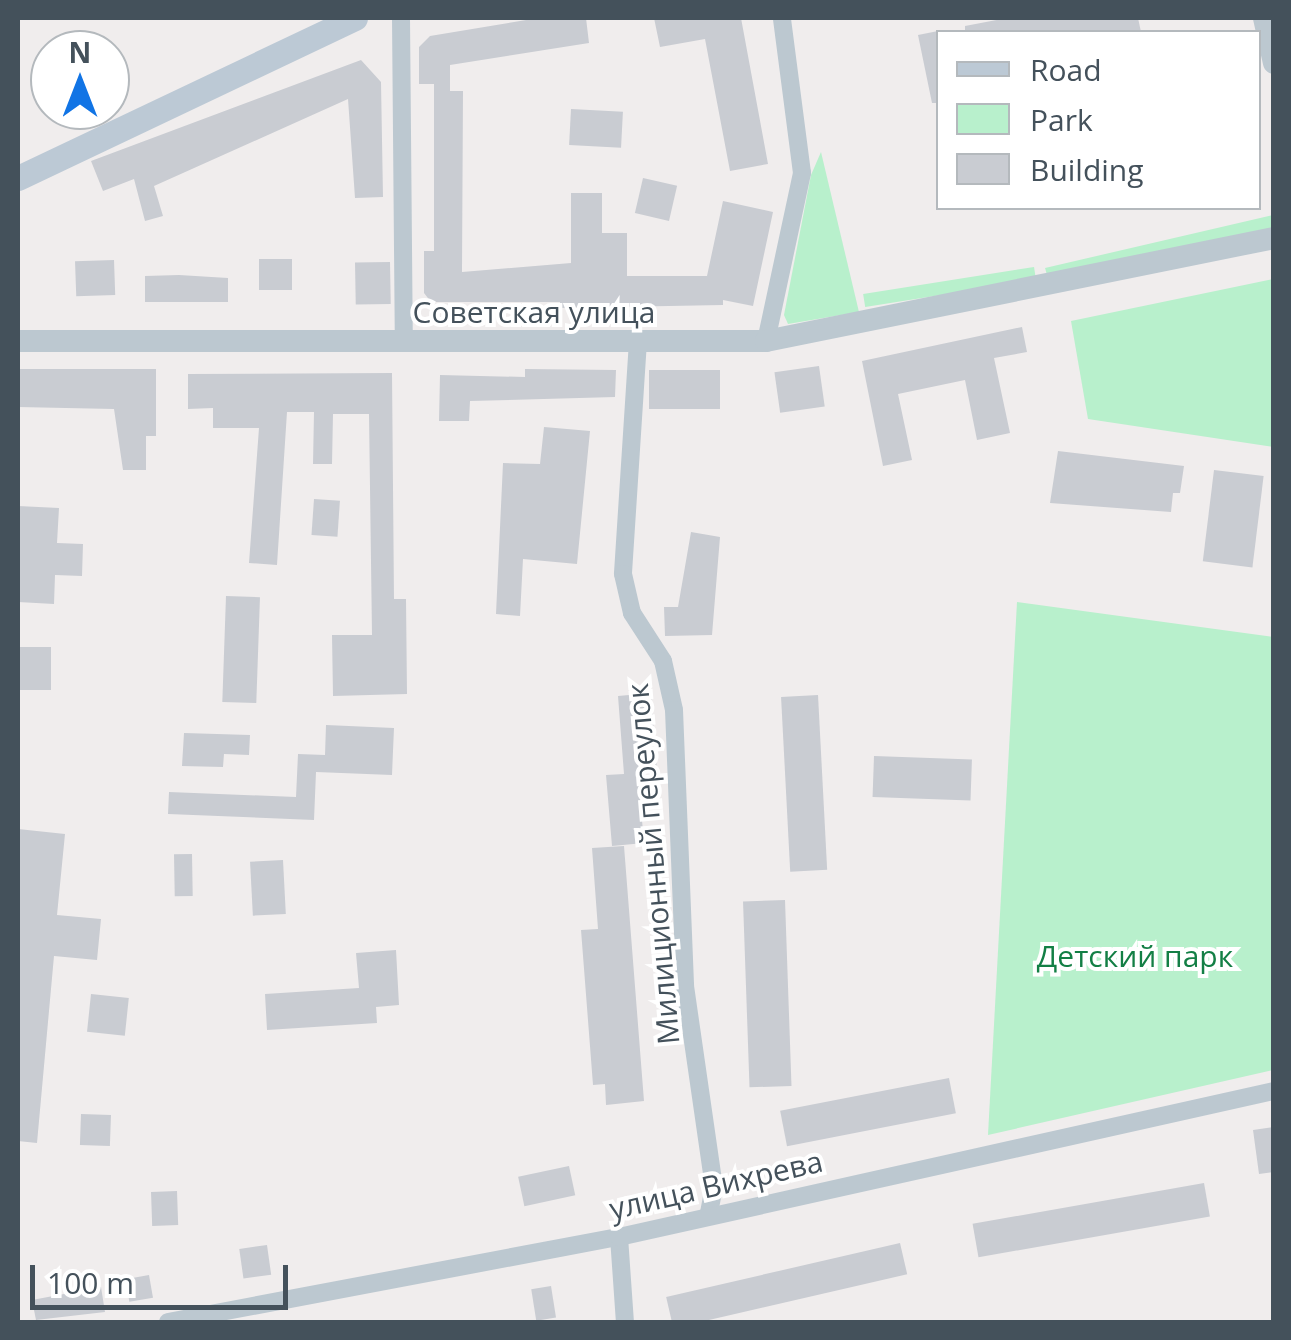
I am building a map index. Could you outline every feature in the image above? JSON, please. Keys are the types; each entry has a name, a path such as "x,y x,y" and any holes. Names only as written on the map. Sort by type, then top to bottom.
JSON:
{"main road":[{"path":"18,178 355,18"}],"street":[{"path":"402,18 404,342"},
{"path":"766,340 802,173 782,18"},
{"path":"1264,18 1274,63"},
{"name":"Советская улица","path":"18,341 766,340 1274,238"},
{"name":"Милиционный переулок","path":"638,342 622,574 632,613 664,662 674,710 685,986 714,1187 709,1212"},
{"name":"улица Вихрева","path":"168,1322 618,1237 709,1212 1274,1092"},
{"path":"618,1237 625,1322"}],"green space":[{"path":"821,152 859,312 788,324 784,315 811,175"},
{"path":"1273,215 1273,231 1048,278 1045,268"},
{"path":"1034,267 1036,280 865,307 863,294"},
{"path":"1273,279 1273,447 1088,419 1071,321"},
{"name":"Детский парк","path":"1017,602 1273,637 1273,1070 988,1135"}],"building":[{"path":"538,18 586,18 589,43 450,65 450,91 463,91 462,272 571,263 571,193 602,193 602,233 627,233 627,276 707,276 723,201 773,212 753,306 723,300 723,305 560,308 560,302 431,302 424,293 424,251 434,251 434,84 419,84 419,47 430,36"},
{"path":"654,18 741,18 768,164 730,171 705,39 660,47"},
{"path":"1007,18 1138,18 1141,30 965,30 965,26"},
{"path":"936,31 936,103 932,103 918,35"},
{"path":"361,60 381,82 383,197 355,198 348,99 154,186 163,216 145,221 134,179 103,191 91,161"},
{"path":"571,109 623,112 621,148 569,145"},
{"path":"643,178 677,186 669,221 635,213"},
{"path":"259,259 292,259 292,290 259,290"},
{"path":"114,260 115,295 76,296 75,261"},
{"path":"390,262 391,304 356,305 355,263"},
{"path":"145,276 228,278 228,302 145,302"},
{"path":"1022,327 1027,352 994,358 1010,433 977,440 965,380 898,394 912,460 883,466 862,361"},
{"path":"819,366 825,407 780,413 774,372"},
{"path":"18,369 156,369 156,436 146,436 146,470 123,470 114,409 18,407"},
{"path":"525,369 616,370 615,397 470,401 469,421 439,421 440,375 525,377"},
{"path":"649,370 720,370 720,409 649,409"},
{"path":"392,373 394,599 406,599 407,694 333,696 332,635 372,635 369,414 333,414 332,464 313,464 314,412 287,412 277,565 249,563 259,428 213,428 213,408 188,409 188,374"},
{"path":"544,427 590,431 577,564 523,559 520,616 496,614 503,463 540,464"},
{"path":"1058,451 1184,466 1180,493 1173,493 1171,512 1050,503"},
{"path":"1214,470 1264,476 1252,567 1203,561"},
{"path":"314,499 340,501 337,537 311,535"},
{"path":"18,506 59,508 57,543 83,544 82,576 55,575 54,604 18,602"},
{"path":"691,532 720,537 712,635 665,636 664,607 678,607"},
{"path":"226,596 260,597 256,703 222,702"},
{"path":"18,647 51,647 51,690 18,690"},
{"path":"651,693 657,772 638,774 644,843 612,846 606,775 624,774 618,696"},
{"path":"818,695 827,870 790,872 781,697"},
{"path":"326,725 394,728 392,775 316,772 314,820 168,814 169,792 296,797 298,754 325,755"},
{"path":"184,733 250,735 249,755 224,754 223,767 182,766"},
{"path":"874,756 972,759 971,800 873,797"},
{"path":"18,829 65,834 57,915 101,919 97,960 54,956 37,1143 18,1141"},
{"path":"624,846 644,1101 606,1105 605,1084 593,1085 581,930 598,929 592,848"},
{"path":"174,854 192,854 193,896 175,896"},
{"path":"283,860 286,914 253,916 250,862"},
{"path":"785,900 791,1086 750,1087 743,901"},
{"path":"396,950 399,1005 376,1007 377,1023 267,1030 265,994 359,988 356,953"},
{"path":"91,994 129,998 125,1036 87,1032"},
{"path":"949,1078 956,1113 787,1146 780,1111"},
{"path":"81,1114 111,1115 110,1146 80,1145"},
{"path":"1274,1127 1274,1172 1259,1174 1253,1130"},
{"path":"569,1166 575,1195 524,1206 518,1177"},
{"path":"1204,1183 1210,1216 978,1257 973,1224"},
{"path":"177,1191 178,1225 152,1226 151,1192"},
{"path":"900,1243 907,1274 700,1322 672,1322 666,1297"},
{"path":"267,1245 271,1275 243,1279 239,1249"},
{"path":"149,1275 153,1298 129,1302 125,1279"},
{"path":"551,1286 556,1318 536,1321 531,1289"},
{"path":"101,1287 105,1312 36,1320 32,1300"}]}
